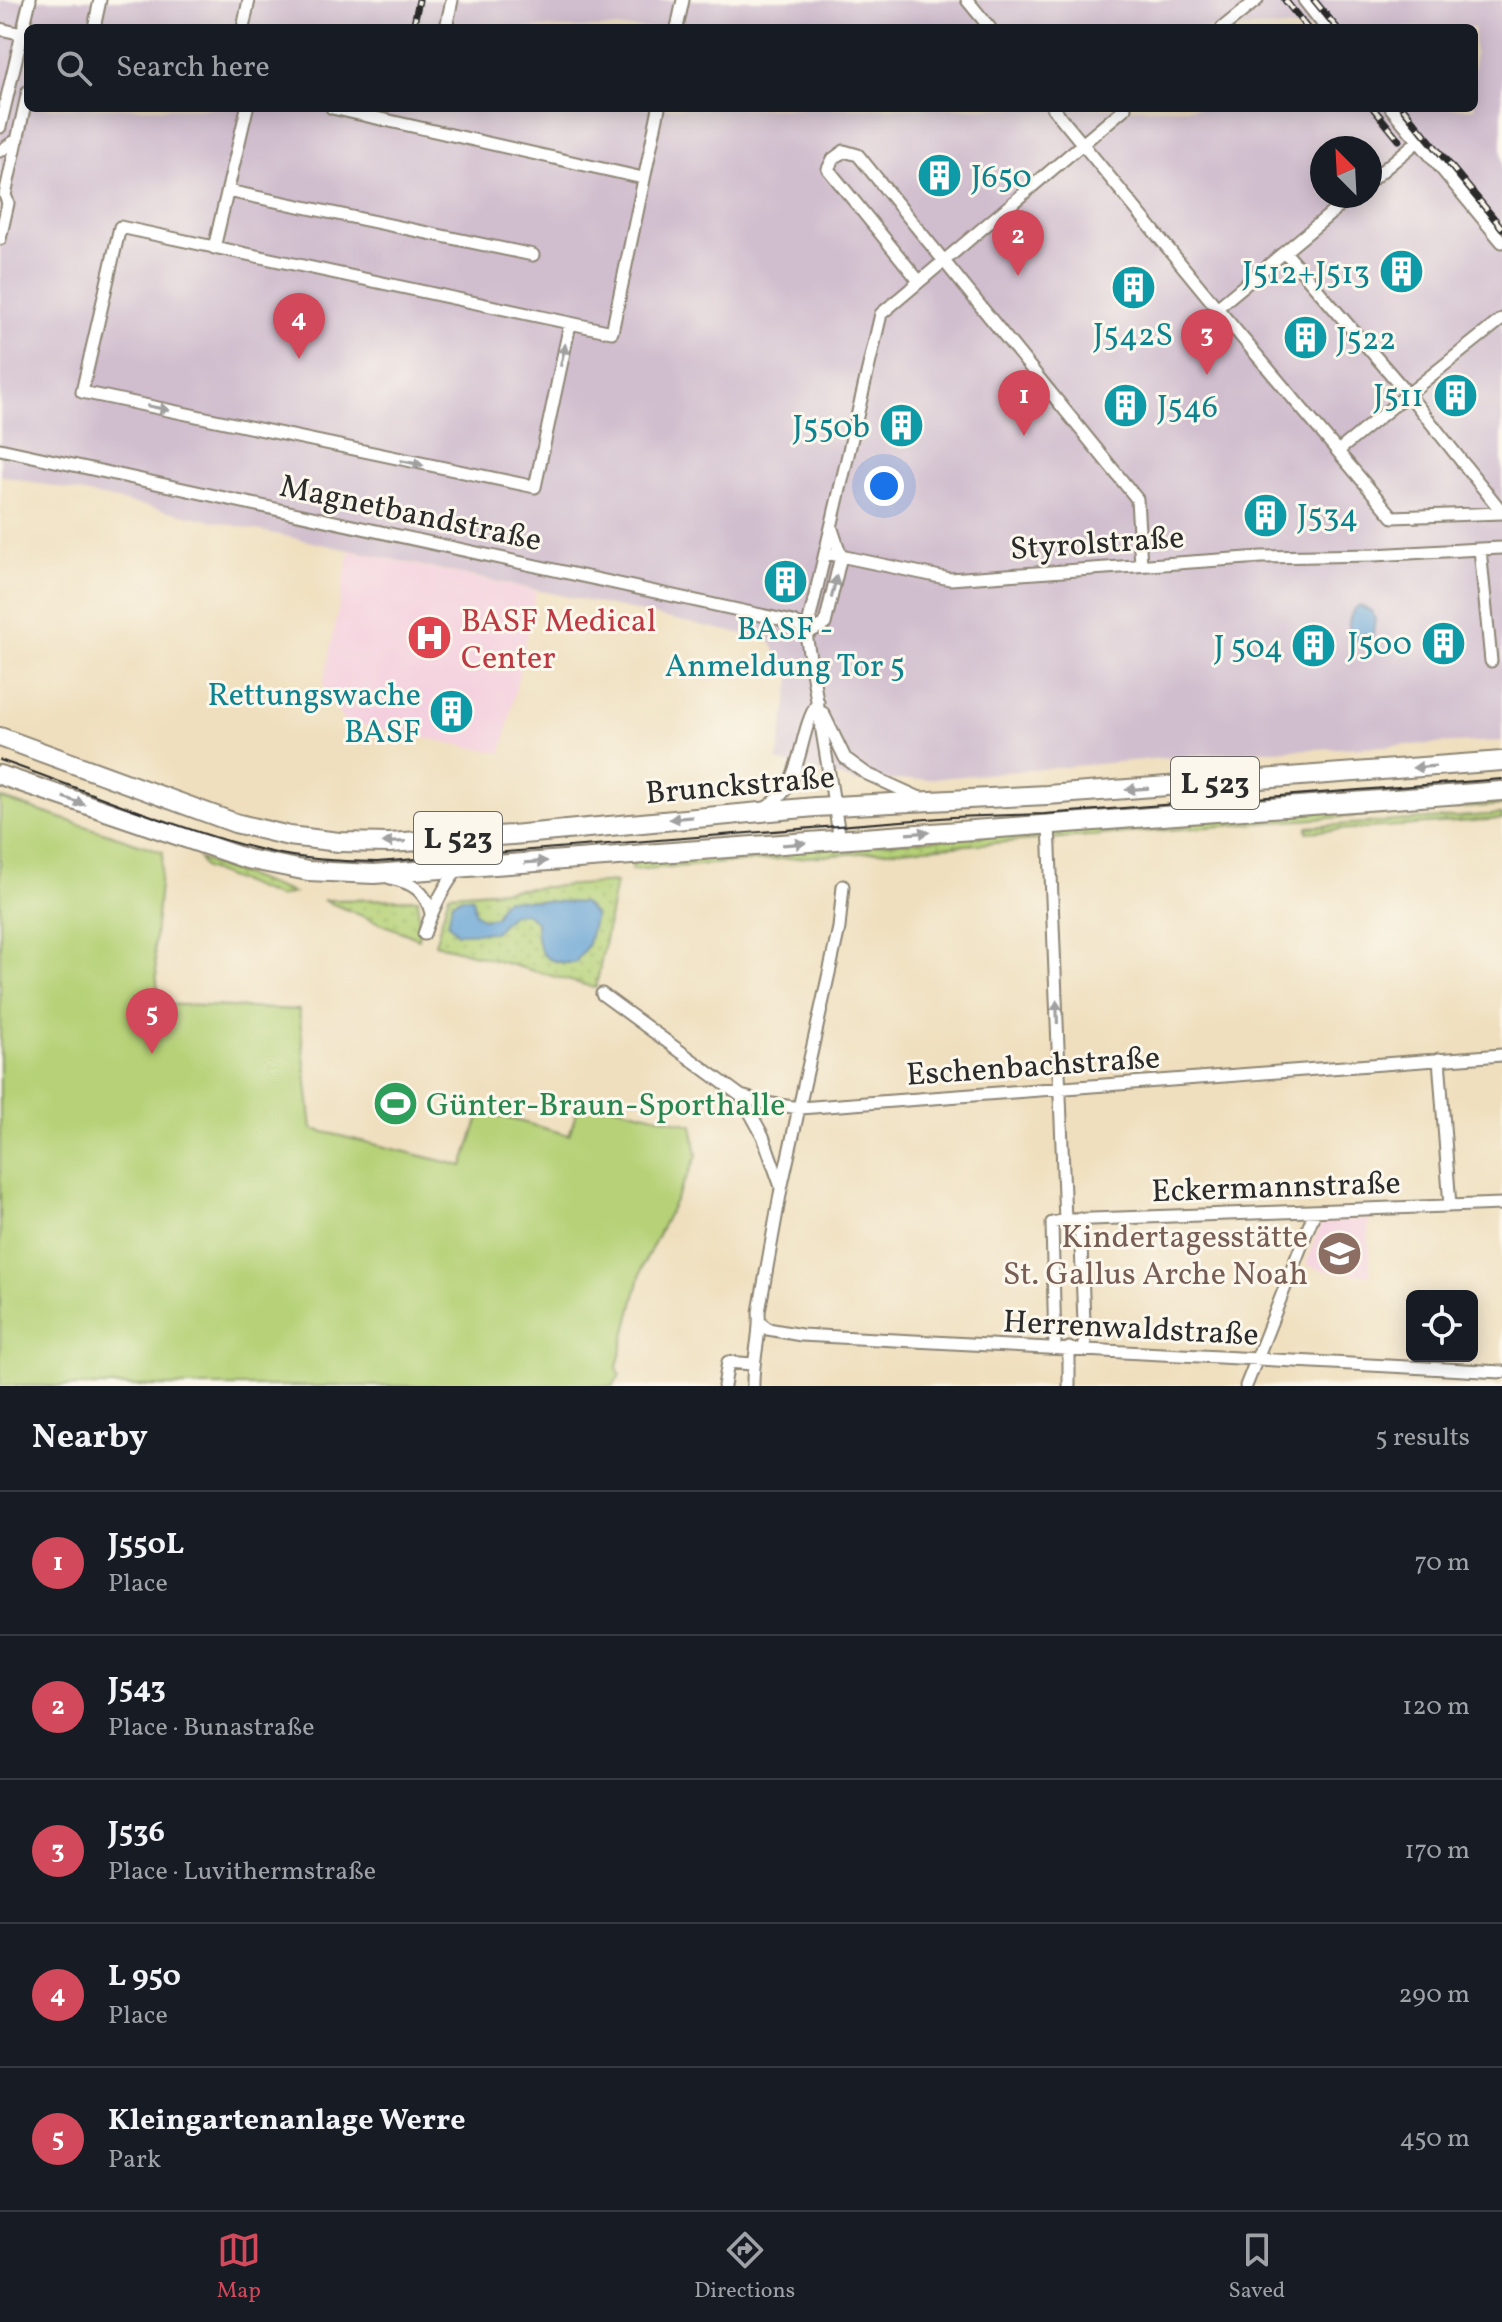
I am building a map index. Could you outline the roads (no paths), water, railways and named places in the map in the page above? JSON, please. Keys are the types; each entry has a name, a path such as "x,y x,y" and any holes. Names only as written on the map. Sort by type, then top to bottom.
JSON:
{"main road":[{"name":"Brunckstraße","path":"0,737 235,823 289,836 339,842 389,843 834,806 1047,795 1502,761"},
{"name":"Brunckstraße","path":"0,775 247,859 308,871 374,874 1502,791"}],"street":[{"path":"26,24 30,0"},
{"path":"95,24 100,0"},
{"path":"244,24 249,0"},
{"path":"447,24 452,0"},
{"path":"678,24 683,0"},
{"path":"967,0 987,24"},
{"path":"1227,24 1257,0"},
{"path":"1304,0 1323,24"},
{"path":"0,29 24,34"},
{"path":"0,127 24,38"},
{"path":"0,239 8,203 3,199 24,110"},
{"path":"214,248 246,112"},
{"path":"350,112 643,178"},
{"path":"570,324 535,487 82,392 120,227 612,332 658,112"},
{"path":"1056,112 1393,517 1502,512"},
{"path":"840,840 806,634 881,314 1120,112"},
{"path":"1394,112 1502,242"},
{"path":"0,151 18,139"},
{"path":"1382,171 1418,141"},
{"path":"919,281 828,169 833,159 844,151 858,155 1137,499 1141,565"},
{"path":"228,191 533,255"},
{"path":"1217,308 1338,208"},
{"path":"1285,252 1408,394 1502,512"},
{"path":"1338,451 1502,319"},
{"name":"Magnetbandstraße","path":"0,449 793,622 806,634"},
{"path":"806,634 825,624 841,556 831,528"},
{"path":"1491,661 1480,549 1502,548"},
{"name":"Styrolstraße","path":"826,553 950,579 1262,557 1480,549"},
{"path":"818,702 845,758 867,774 928,802"},
{"path":"759,812 777,800 795,771 806,723 818,702"},
{"path":"1049,824 1065,1220"},
{"path":"424,934 431,913 451,877 460,868"},
{"path":"374,874 418,888 428,900 431,913"},
{"path":"753,1386 752,1364 760,1323 759,1312 781,1189 839,928 843,886"},
{"name":"Eschenbachstraße","path":"602,994 741,1096 800,1108 1502,1055"},
{"path":"1439,1059 1450,1206"},
{"path":"741,1096 763,1136 781,1189"},
{"name":"Eckermannstraße","path":"1055,1347 1052,1223 1080,1219 1502,1204"},
{"path":"1246,1386 1315,1211"},
{"path":"1080,1219 1085,1348"},
{"name":"Herrenwaldstraße","path":"760,1323 768,1329 801,1335 1502,1372"},
{"path":"1069,1348 1069,1386"},
{"path":"724,1386 728,1362 752,1364"}],"water":[{"path":"1359,606 1371,611 1375,619 1372,640 1364,643 1357,642 1349,626 1354,609"},
{"path":"462,897 473,898 475,913 483,919 495,917 506,899 583,903 595,915 588,944 575,963 548,958 537,941 536,921 525,913 512,914 494,932 457,933 448,923 452,903"}],"tram line":[{"path":"0,760 234,843 294,856 377,862 953,817 1044,814 1502,779"}],"railway":[{"path":"414,24 419,0"},
{"path":"1285,0 1304,24"},
{"path":"1314,0 1334,24"},
{"path":"1376,112 1399,140"},
{"path":"1406,112 1502,228"}],"place":[{"name":"J650","path":"940,176"},
{"name":"J512+J513","path":"1401,272"},
{"name":"J543","path":"1018,276"},
{"name":"J542S","path":"1133,287"},
{"name":"J522","path":"1305,338"},
{"name":"L 950","path":"299,359"},
{"name":"J536","path":"1207,375"},
{"name":"J511","path":"1455,395"},
{"name":"J546","path":"1126,406"},
{"name":"J550b","path":"901,426"},
{"name":"J550L","path":"1024,436"},
{"name":"J534","path":"1266,515"},
{"name":"BASF - Anmeldung Tor 5","path":"785,581"},
{"name":"BASF Medical Center","path":"430,638"},
{"name":"J500","path":"1443,643"},
{"name":"J 504","path":"1314,646"},
{"name":"Rettungswache BASF","path":"452,712"},
{"name":"Kleingartenanlage Werre","path":"152,1054"},
{"name":"Günter-Braun-Sporthalle","path":"395,1104"},
{"name":"Kindertagesstätte St. Gallus Arche Noah","path":"1339,1254"}]}
